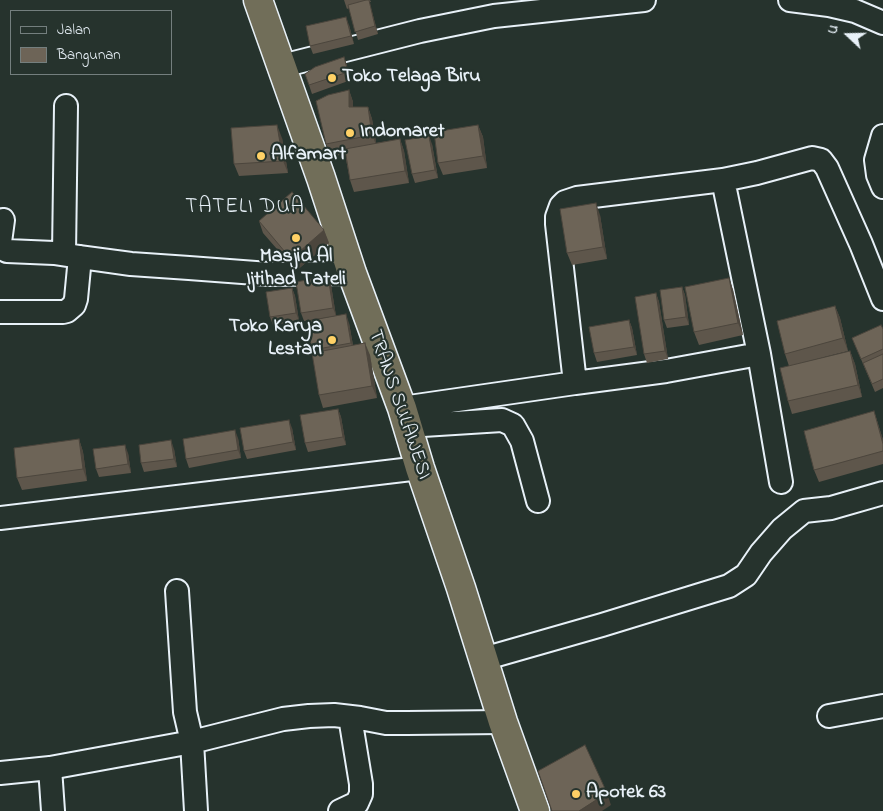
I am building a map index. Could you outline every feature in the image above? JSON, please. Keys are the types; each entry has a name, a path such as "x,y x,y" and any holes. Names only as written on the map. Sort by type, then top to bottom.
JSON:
{"highway":[{"name":"TRANS SULAWESI","path":"258,0 321,178 352,274 404,417 503,722 535,811"}],"street":[{"path":"282,66 420,31 494,16 644,0"},
{"path":"790,0 829,5 855,11 883,23"},
{"path":"0,312 63,312 74,305 76,299 72,256 66,106"},
{"path":"883,136 876,160 878,175 883,187"},
{"path":"575,383 557,217 561,206 565,202 577,198 723,180 812,158 821,160 827,168 861,244 883,299"},
{"path":"723,180 760,354 781,482"},
{"path":"3,220 0,244 1,248 7,251 72,256 131,264 269,274 352,274"},
{"path":"404,417 575,383 666,371 760,354"},
{"path":"404,417 502,420 513,425 522,441 538,501"},
{"path":"0,518 420,468"},
{"path":"483,659 729,586 746,575 782,529 804,512 831,508 883,493"},
{"path":"177,591 185,712 192,742 196,811"},
{"path":"829,716 883,706"},
{"path":"0,774 50,768 192,742 283,719 309,716 334,715 386,723 407,724 503,722"},
{"path":"340,811 357,802 361,794 350,717"},
{"path":"50,768 53,811"}],"building":[{"path":"369,0 375,26 355,32 348,5"},
{"path":"346,17 351,36 310,46 306,26"},
{"path":"344,57 348,72 309,85 305,74 315,67"},
{"name":"Indomaret","path":"349,90 349,107 368,107 372,135 326,144 316,101 328,95"},
{"name":"Alfamart","path":"277,125 283,161 234,164 231,128"},
{"path":"478,125 483,156 438,163 434,132"},
{"path":"429,136 435,170 412,174 405,140"},
{"path":"400,139 405,171 350,180 345,149"},
{"name":"Masjid Al Ijtihad Tateli","path":"292,192 324,230 291,259 259,221"},
{"path":"596,203 603,247 567,253 560,209"},
{"path":"328,276 333,308 301,313 296,282"},
{"path":"729,278 738,323 694,332 685,287"},
{"path":"682,287 686,317 664,320 660,290"},
{"path":"292,288 296,313 270,317 266,292"},
{"path":"656,293 665,351 644,354 635,297"},
{"path":"835,306 843,338 785,354 777,321"},
{"name":"Toko Karya Lestari","path":"346,314 351,343 312,350 307,321"},
{"path":"629,320 634,347 594,353 589,327"},
{"path":"881,325 883,329 883,349 861,359 852,338"},
{"path":"365,343 372,386 319,395 312,353"},
{"path":"850,351 858,385 788,401 780,368"},
{"path":"883,354 883,379 872,384 863,363"},
{"path":"338,409 343,437 305,443 300,415"},
{"path":"874,411 883,444 883,451 814,470 804,431"},
{"path":"289,420 293,442 244,451 240,428"},
{"path":"235,430 238,450 186,459 183,439"},
{"path":"79,439 83,469 17,478 14,448"},
{"path":"171,440 174,459 141,463 139,445"},
{"path":"125,445 128,464 96,469 93,449"},
{"name":"Apotek 63","path":"585,745 607,793 579,811 552,811 538,771"}],"place":[{"name":"Toko Telaga Biru","path":"332,78"},
{"name":"Indomaret","path":"350,133"},
{"name":"Alfamart","path":"261,156"},
{"name":"Masjid Al Ijtihad Tateli","path":"296,238"},
{"name":"Toko Karya Lestari","path":"332,340"},
{"name":"Apotek 63","path":"576,794"}],"district":[{"name":"TATELI DUA","path":"245,209"}]}
